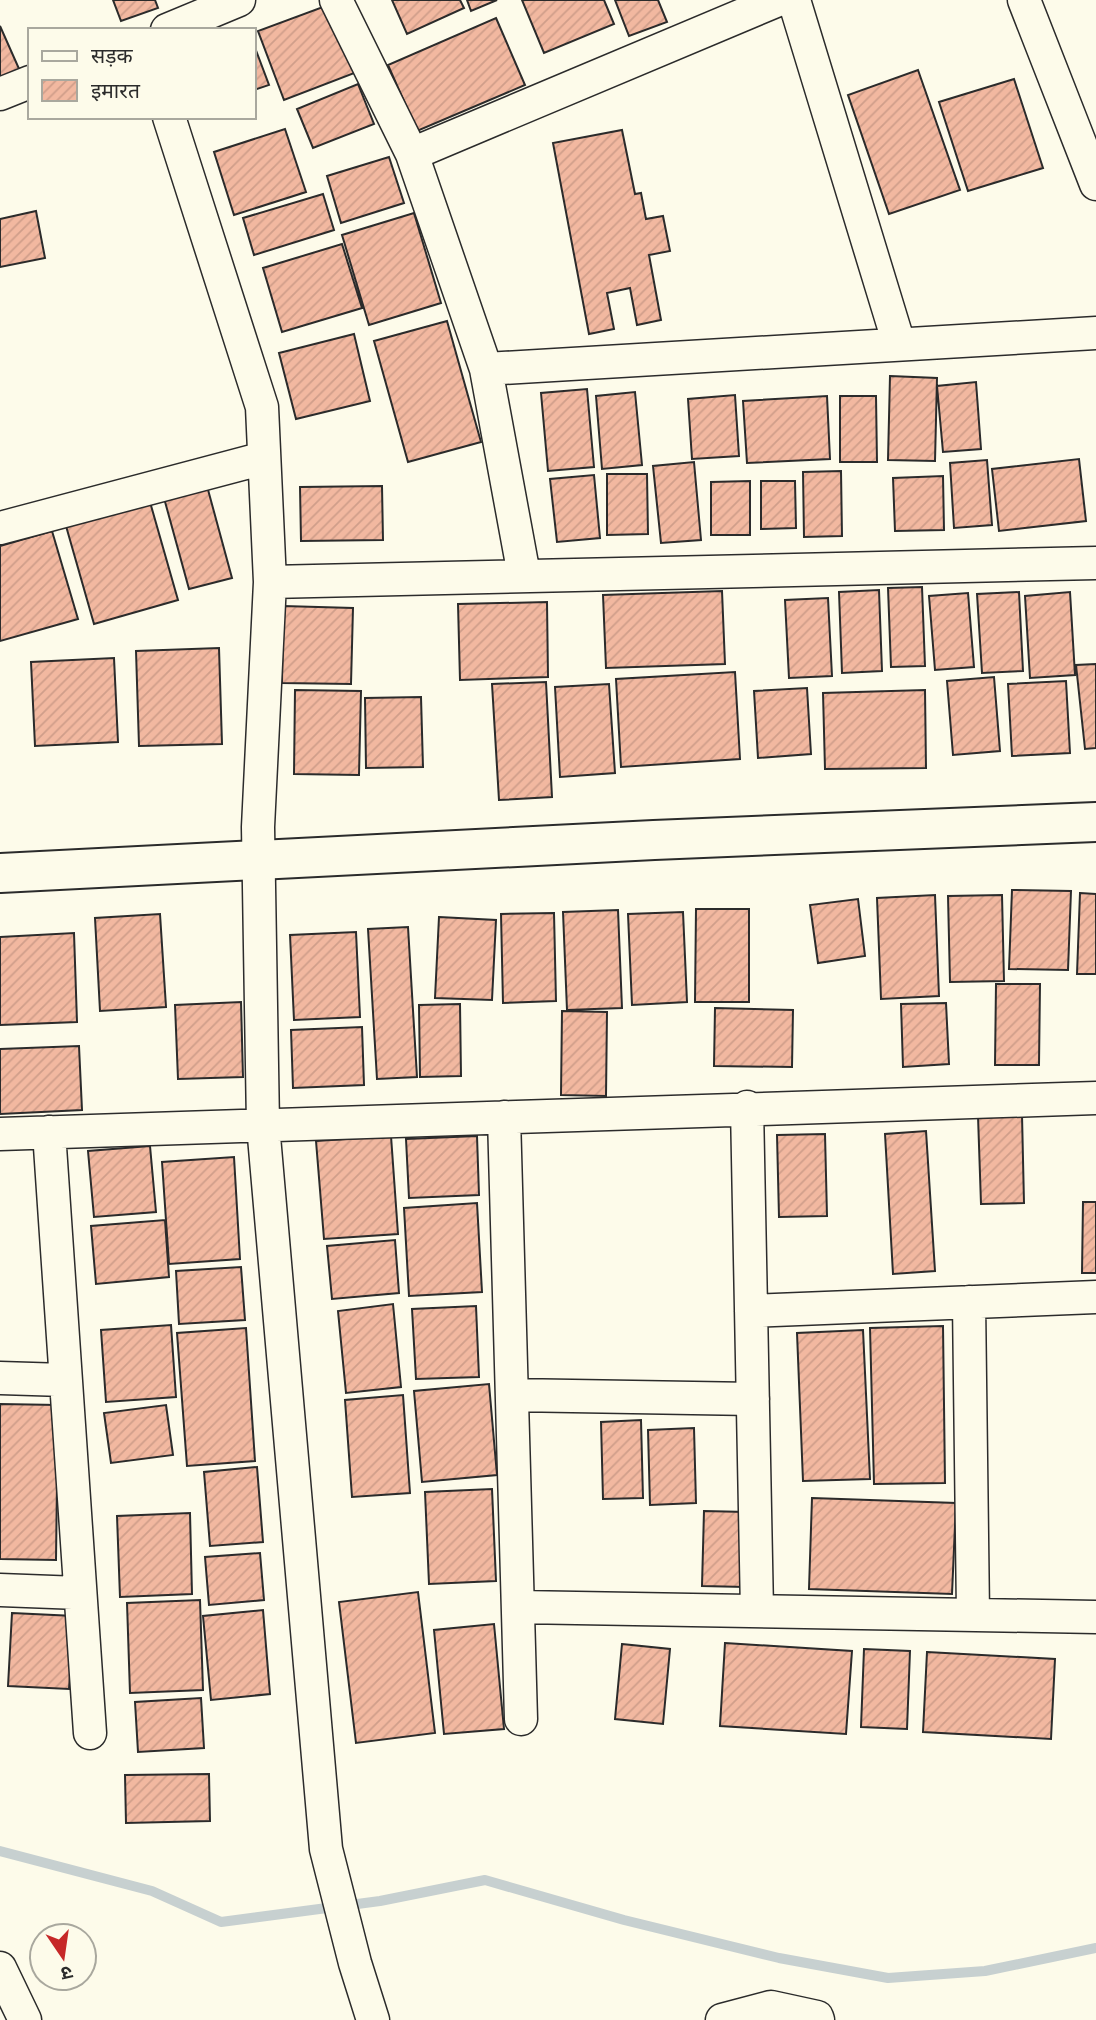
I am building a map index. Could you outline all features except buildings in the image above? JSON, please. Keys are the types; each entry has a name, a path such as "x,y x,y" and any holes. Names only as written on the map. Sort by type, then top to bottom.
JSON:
{"street":[{"path":"172,28 239,0"},
{"path":"336,0 412,154 486,369 524,575"},
{"path":"412,154 778,0"},
{"path":"794,0 899,344"},
{"path":"1024,0 1087,136 1096,184"},
{"path":"0,94 28,83"},
{"path":"170,119 262,407 270,582 258,861 263,1125 326,1849 355,1963 373,2020"},
{"path":"486,369 1096,333"},
{"path":"0,528 264,458"},
{"path":"270,582 1096,563"},
{"path":"1,867 258,861 654,840 1096,822"},
{"path":"0,1134 747,1107 1096,1098"},
{"path":"747,1107 757,1611"},
{"path":"505,1116 521,1719"},
{"path":"48,1132 90,1733"},
{"path":"751,1311 1096,1297"},
{"path":"969,1302 973,1615"},
{"path":"0,1378 64,1381"},
{"path":"512,1395 753,1399"},
{"path":"0,1590 79,1592"},
{"path":"519,1607 1096,1617"},
{"path":"0,1968 24,2020"},
{"path":"722,2020 771,2007 817,2017 818,2020"}],"waterway":[{"path":"0,1851 152,1891 221,1922 380,1901 485,1880 624,1920 779,1958 888,1978 985,1971 1096,1948"}]}
